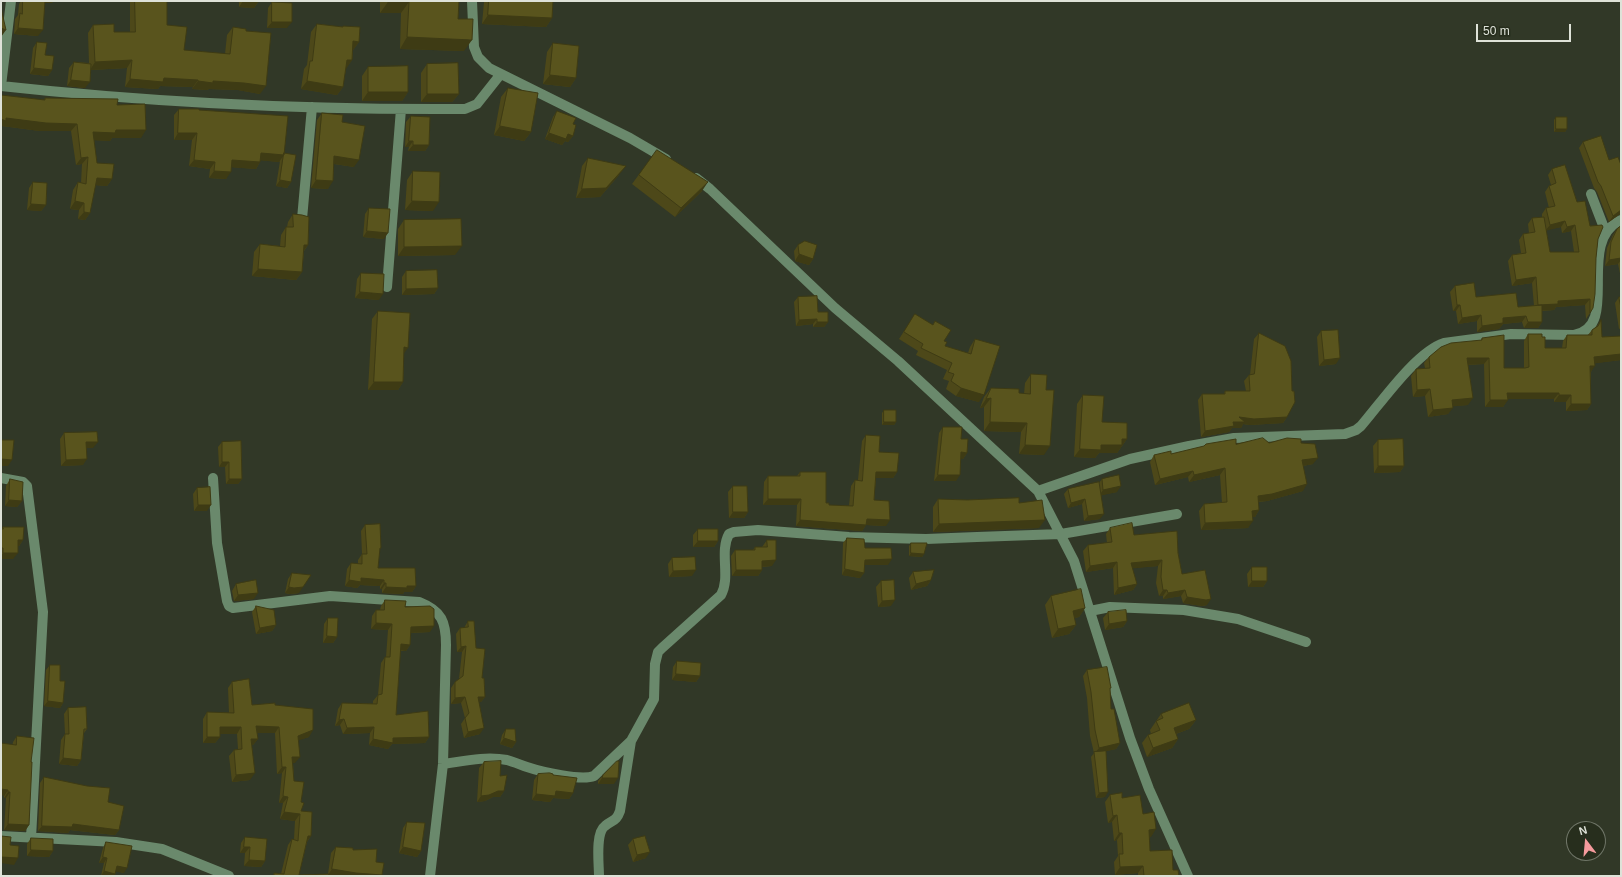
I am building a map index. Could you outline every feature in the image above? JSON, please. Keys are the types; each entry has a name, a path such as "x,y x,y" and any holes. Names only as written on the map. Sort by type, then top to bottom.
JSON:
{"street":[{"path":"10,1 1,86 84,95 312,107 466,109 477,104 500,75"},
{"path":"472,1 474,47 478,57 489,68 500,75 630,138 676,165"},
{"path":"302,220 312,107"},
{"path":"387,287 401,109"},
{"path":"688,173 710,189 835,308 898,361 1038,491 1074,561 1128,731 1149,789 1188,876"},
{"path":"1592,194 1606,233 1605,250 1609,278"},
{"path":"1606,233 1611,227 1621,220"},
{"path":"1038,491 1130,460 1189,446 1234,438 1345,434 1361,426 1408,371 1429,350 1437,345 1511,334 1584,334 1599,328 1603,323"},
{"path":"1,478 23,482 27,486 43,612 31,838"},
{"path":"213,478 217,543 229,606 233,608 330,596 419,602 431,607 439,615 446,633 443,764 430,876"},
{"path":"443,764 488,758 508,760 529,768 577,778 588,778 594,776 631,741 654,699 655,664 658,652 724,591 726,542 729,534 734,532 758,530 849,537 926,539 1061,534 1177,514"},
{"path":"1090,611 1110,607 1184,610 1238,620 1306,642"},
{"path":"599,876 599,836 605,826 615,821 620,811 631,741"},
{"path":"1,836 116,842 162,849 228,876"}],"building":[{"path":"23,1 45,1 43,30 18,28 20,13 22,14"},
{"path":"135,1 167,1 167,25 187,27 184,50 230,54 233,27 246,29 246,31 271,33 266,86 244,83 213,81 213,83 198,80 164,78 163,82 130,79 132,60 95,62 93,25 114,24 114,32 135,32"},
{"path":"388,1 459,1 458,19 473,19 472,40 407,37 409,2"},
{"path":"489,1 553,1 552,18 488,15"},
{"path":"272,2 292,3 292,22 272,22"},
{"path":"1,8 6,30 1,28"},
{"path":"317,24 360,27 359,42 353,41 352,60 347,60 343,87 307,81 310,61 312,61"},
{"path":"37,42 47,43 45,55 54,56 52,70 34,68"},
{"path":"553,43 579,46 576,78 550,75"},
{"path":"74,62 91,64 90,82 71,80"},
{"path":"458,63 459,94 427,94 427,64"},
{"path":"408,66 408,92 368,92 368,67"},
{"path":"508,88 538,93 531,132 500,126"},
{"path":"1,95 45,100 45,98 118,99 117,105 145,104 146,130 116,130 115,133 93,132 97,163 114,164 112,179 97,178 90,213 84,212 84,203 75,201 78,182 86,184 88,157 81,158 77,124 46,123 6,118 6,121 1,119"},
{"path":"179,109 199,109 288,116 284,155 261,153 260,162 232,160 231,172 214,171 215,162 194,160 197,133 178,133"},
{"path":"557,111 576,118 573,124 576,125 573,136 568,134 566,139 549,133"},
{"path":"322,113 343,115 342,122 365,126 359,160 334,156 333,181 316,180"},
{"path":"411,116 430,117 429,145 413,145 413,141 409,141"},
{"path":"1556,117 1567,117 1567,129 1556,129"},
{"path":"1601,136 1609,160 1618,157 1621,165 1621,210 1613,216 1583,142"},
{"path":"657,150 708,182 681,208 639,175"},
{"path":"284,153 296,155 291,182 280,180"},
{"path":"588,158 626,166 606,188 582,189"},
{"path":"1565,165 1577,202 1585,201 1590,226 1602,225 1603,227 1598,239 1595,294 1593,308 1590,313 1590,299 1558,301 1558,304 1538,305 1536,277 1516,280 1512,255 1526,253 1523,234 1535,232 1532,218 1544,217 1550,252 1579,252 1575,225 1567,227 1565,221 1550,225 1546,208 1555,206 1549,186 1556,183 1552,169"},
{"path":"413,171 440,172 439,202 412,201"},
{"path":"33,182 47,183 46,205 31,204"},
{"path":"369,208 390,209 388,233 367,231"},
{"path":"293,214 309,217 308,245 304,245 302,272 258,269 260,244 285,247 286,227 293,227"},
{"path":"461,219 462,246 404,247 404,220"},
{"path":"1621,226 1621,258 1609,260 1611,242 1617,229"},
{"path":"805,241 817,245 813,259 799,254 798,245"},
{"path":"437,270 438,288 406,289 406,271"},
{"path":"361,273 384,274 383,294 360,292"},
{"path":"1474,283 1476,297 1516,293 1518,307 1542,305 1542,322 1528,322 1526,316 1503,318 1503,323 1482,326 1481,315 1462,318 1460,305 1457,305 1455,286"},
{"path":"817,296 818,312 828,312 828,322 817,322 817,319 799,320 798,297"},
{"path":"378,311 410,313 408,348 404,347 403,382 374,382"},
{"path":"915,314 933,325 935,321 951,330 944,341 947,342 945,346 971,354 975,339 1000,346 984,395 961,388 951,381 954,374 948,372 952,363 921,348 923,344 904,332"},
{"path":"1601,320 1602,337 1621,336 1621,354 1594,357 1595,366 1590,366 1591,404 1571,404 1571,395 1559,395 1559,393 1507,393 1508,400 1490,400 1489,358 1467,358 1473,398 1452,400 1453,408 1433,410 1430,389 1417,390 1416,369 1430,368 1429,357 1441,347 1451,343 1482,340 1482,338 1504,335 1504,368 1525,368 1529,367 1528,334 1542,334 1542,337 1545,337 1545,348 1566,348 1567,335 1592,335 1592,330 1598,326"},
{"path":"1338,330 1340,358 1324,360 1321,331"},
{"path":"1259,333 1285,346 1291,361 1292,391 1294,391 1295,402 1287,417 1254,419 1239,417 1245,422 1233,422 1234,426 1205,431 1202,394 1225,394 1225,391 1250,391 1249,375 1254,374"},
{"path":"1031,374 1047,375 1046,390 1054,390 1050,446 1025,445 1027,423 990,422 991,398 986,399 991,388 1019,389 1019,393 1030,394"},
{"path":"1083,395 1104,396 1102,422 1127,423 1127,439 1122,439 1122,445 1101,445 1101,450 1080,449"},
{"path":"884,410 896,410 896,422 884,422"},
{"path":"943,427 962,427 961,439 968,439 967,453 961,452 960,475 938,475"},
{"path":"97,432 98,442 86,442 87,459 66,460 64,433"},
{"path":"866,435 880,436 879,452 899,453 897,472 876,472 874,500 889,501 890,520 867,519 866,525 800,520 801,499 768,499 768,476 800,476 800,472 826,472 826,503 829,503 829,505 853,506 855,480 862,481"},
{"path":"1263,438 1269,443 1287,438 1301,439 1301,443 1315,444 1318,458 1302,460 1307,484 1272,494 1258,496 1259,510 1252,511 1253,521 1205,523 1204,504 1227,502 1225,468 1194,475 1193,471 1160,479 1154,455 1171,451 1171,454 1204,446 1206,444 1236,439 1236,444"},
{"path":"1403,439 1404,466 1378,466 1378,440"},
{"path":"1,440 14,440 12,460 1,459"},
{"path":"241,441 242,479 229,479 229,462 222,462 222,442"},
{"path":"1119,475 1121,486 1103,490 1102,479"},
{"path":"10,479 23,482 22,501 9,500"},
{"path":"1099,482 1104,514 1088,516 1085,499 1071,503 1068,489"},
{"path":"733,486 747,486 748,512 733,512"},
{"path":"210,487 211,505 198,505 197,488"},
{"path":"1019,498 1019,503 1042,500 1045,520 939,524 938,499 967,500"},
{"path":"1132,523 1134,535 1177,531 1178,553 1182,574 1205,570 1211,599 1206,600 1187,597 1185,590 1168,593 1167,590 1163,590 1161,577 1162,560 1131,563 1137,584 1118,588 1117,562 1090,566 1088,545 1112,542 1110,528"},
{"path":"380,524 381,548 378,568 415,568 416,586 407,586 407,588 386,587 384,580 361,578 361,582 349,580 351,563 362,564 362,554 367,554 365,525"},
{"path":"3,527 24,527 23,540 18,540 18,553 3,553 3,548 1,548 1,529 3,529"},
{"path":"698,529 718,529 718,541 698,541"},
{"path":"847,538 864,539 865,548 891,548 892,559 865,560 864,573 845,569"},
{"path":"767,540 776,540 776,560 762,561 762,570 736,570 735,550 755,550 755,547 767,547"},
{"path":"911,543 927,543 924,554 911,553"},
{"path":"695,557 696,570 673,571 672,558"},
{"path":"1252,567 1267,567 1267,581 1252,581"},
{"path":"934,570 931,580 916,584 913,572"},
{"path":"292,573 311,575 303,587 294,588 289,587"},
{"path":"256,580 258,593 238,595 236,584"},
{"path":"894,580 895,600 882,601 881,581"},
{"path":"1081,589 1085,608 1073,611 1076,625 1058,629 1051,596"},
{"path":"385,600 406,601 405,607 430,606 434,609 434,626 411,627 410,645 401,644 396,715 428,711 429,737 393,738 393,743 373,739 374,727 347,728 344,719 339,720 342,703 377,704 378,695 382,694 385,657 390,657 392,624 376,623 376,610 384,610"},
{"path":"256,606 274,610 276,625 260,628"},
{"path":"1126,610 1127,621 1109,624 1108,612"},
{"path":"328,618 338,618 337,637 327,636"},
{"path":"468,621 474,621 476,648 485,649 482,678 484,678 485,697 478,697 484,728 468,732 465,718 469,713 465,697 455,698 455,682 463,676 466,646 461,647 460,628 468,627"},
{"path":"677,661 701,663 700,676 676,674"},
{"path":"50,665 60,665 60,681 65,681 63,703 48,701"},
{"path":"1107,667 1111,688 1111,709 1114,709 1120,743 1099,748 1095,730 1087,670"},
{"path":"249,679 252,705 275,703 275,705 313,709 313,730 298,736 300,757 292,757 294,781 304,782 301,802 304,803 301,811 312,812 311,836 308,836 299,875 329,874 328,876 274,876 274,873 284,874 292,839 298,841 300,814 284,812 288,797 283,796 286,767 282,767 279,727 256,726 258,739 251,739 255,773 236,775 234,750 242,749 241,727 220,727 220,737 207,737 207,712 234,713 232,682"},
{"path":"1189,703 1196,720 1174,728 1178,739 1153,748 1148,735 1160,730 1156,721 1163,718 1161,714"},
{"path":"86,707 87,729 84,729 81,760 63,758 65,734 69,734 68,708"},
{"path":"506,729 515,729 516,742 504,738"},
{"path":"17,736 34,738 31,762 29,825 8,824 10,792 8,792 8,790 1,789 1,743 16,745"},
{"path":"1106,751 1108,792 1099,793 1094,752"},
{"path":"501,761 500,776 507,775 504,791 498,791 489,795 481,796 484,762"},
{"path":"617,761 619,761 618,778 602,778 603,775"},
{"path":"550,773 553,775 577,778 573,793 556,791 555,796 536,794 538,774"},
{"path":"44,777 87,786 110,788 108,802 124,806 119,830 73,824 72,827 42,826"},
{"path":"1122,793 1122,798 1140,795 1143,814 1154,812 1156,829 1149,830 1150,851 1172,850 1173,870 1178,870 1179,876 1144,876 1143,866 1120,867 1119,854 1123,854 1122,833 1119,833 1117,815 1113,816 1110,795"},
{"path":"407,822 425,823 421,851 403,847"},
{"path":"1,836 11,837 10,845 19,846 18,858 1,857"},
{"path":"645,836 650,852 637,855 633,839"},
{"path":"245,837 267,839 265,861 249,860 250,847 244,847"},
{"path":"31,838 53,839 53,851 31,850"},
{"path":"106,842 132,846 127,868 117,866 115,874 104,871 107,858 103,857"},
{"path":"336,847 353,848 353,850 377,849 376,862 384,863 382,875 332,869"}]}
